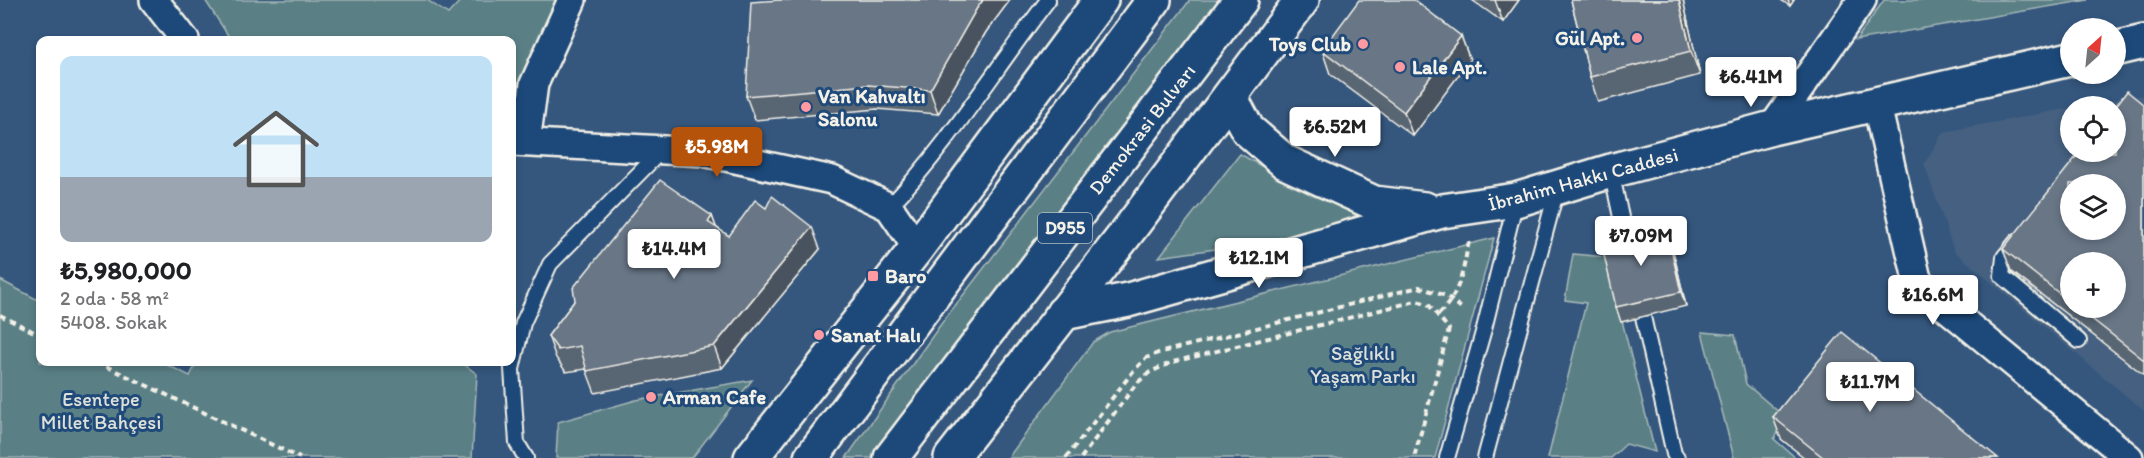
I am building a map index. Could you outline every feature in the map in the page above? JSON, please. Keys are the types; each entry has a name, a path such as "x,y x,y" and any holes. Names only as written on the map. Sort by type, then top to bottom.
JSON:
{"main road":[{"path":"751,458 917,248 1101,0"},
{"path":"811,458 1154,0"},
{"name":"Demokrasi Bulvarı","path":"891,458 1241,0"},
{"path":"951,458 1230,97 1302,0"},
{"path":"2126,46 2144,42"},
{"name":"İbrahim Hakkı Caddesi","path":"1063,313 1128,300 1442,211 1476,208 1516,200 1611,171 1772,129 2060,61"},
{"path":"1230,97 1248,130 1293,166 1374,203 1442,211"}],"street":[{"path":"154,0 181,36"},
{"path":"572,0 534,84 519,142 703,152 832,180 889,207 917,248"},
{"path":"1772,129 1862,0"},
{"path":"1877,106 1917,279 1930,294 2129,458"}],"lane":[{"path":"889,207 912,183 950,134 1048,0"},
{"path":"516,354 524,323 550,264 662,150"},
{"path":"1611,171 1677,458"},
{"path":"1485,458 1558,187"},
{"path":"1447,458 1484,329 1516,200"},
{"path":"2029,227 2004,256 2002,276 2079,341"},
{"path":"513,366 517,443 526,458"}],"path":[{"path":"1439,314 1453,301 1461,278 1476,208"},
{"path":"1066,458 1134,370 1146,358 1158,353 1419,287 1453,301 1464,309 1465,317"},
{"path":"1081,458 1136,384 1150,372 1173,362 1416,301 1428,304 1439,314 1449,329 1414,458"},
{"path":"0,315 36,333"},
{"path":"105,366 300,458"}],"shaded area":[{"path":"2144,95 2144,411 1954,251 1924,164 1943,132 2060,110 2060,162 2126,162 2126,98"}],"green space":[{"path":"205,0 427,0 448,14 461,0 558,0 516,89 516,36 228,36"},
{"path":"1190,0 1221,0 1046,225 882,458 846,458 941,324"},
{"path":"1884,0 2088,0 1856,40"},
{"path":"1240,154 1314,196 1361,213 1314,235 1159,257"},
{"name":"Sağlıklı Yaşam Parkı","path":"1494,238 1435,458 1008,458 1093,342 1110,332"},
{"path":"1573,254 1606,257 1655,452 1626,444 1611,458 1548,458 1586,303 1565,300"},
{"name":"Esentepe Millet Bahçesi","path":"0,280 36,299 36,366 169,366 190,376 195,366 466,366 477,374 472,458 0,458"},
{"path":"1702,332 1735,335 1746,384 1787,419 1774,439 1796,458 1734,458"},
{"path":"752,380 692,458 556,458 558,422 636,400"}],"building":[{"path":"983,0 930,90 868,85 746,96 751,2"},
{"name":"Lale Apt.","path":"1359,0 1414,0 1461,36 1404,112 1322,50"},
{"name":"Gül Apt.","path":"1571,0 1679,0 1691,51 1590,77"},
{"path":"2127,91 2144,105 2144,360 2091,318 2126,318 2126,252 2060,252 2060,294 2003,249 2060,177 2060,240 2126,240 2126,174 2063,174 2072,162 2126,162 2126,96 2123,96"},
{"path":"660,180 712,216 708,222 729,236 755,200 766,208 772,196 812,227 714,346 587,371 580,346 558,350 548,336 575,300 573,288"},
{"path":"1666,227 1681,292 1616,307 1601,242"},
{"path":"1842,332 1998,458 1824,458 1773,417"}],"place":[{"name":"Gül Apt.","path":"1637,38"},
{"name":"Toys Club","path":"1363,44"},
{"name":"Lale Apt.","path":"1400,67"},
{"name":"Van Kahvaltı Salonu","path":"806,107"},
{"name":"Baro","path":"873,276"},
{"name":"Sanat Halı","path":"819,335"},
{"name":"Arman Cafe","path":"651,397"}]}
